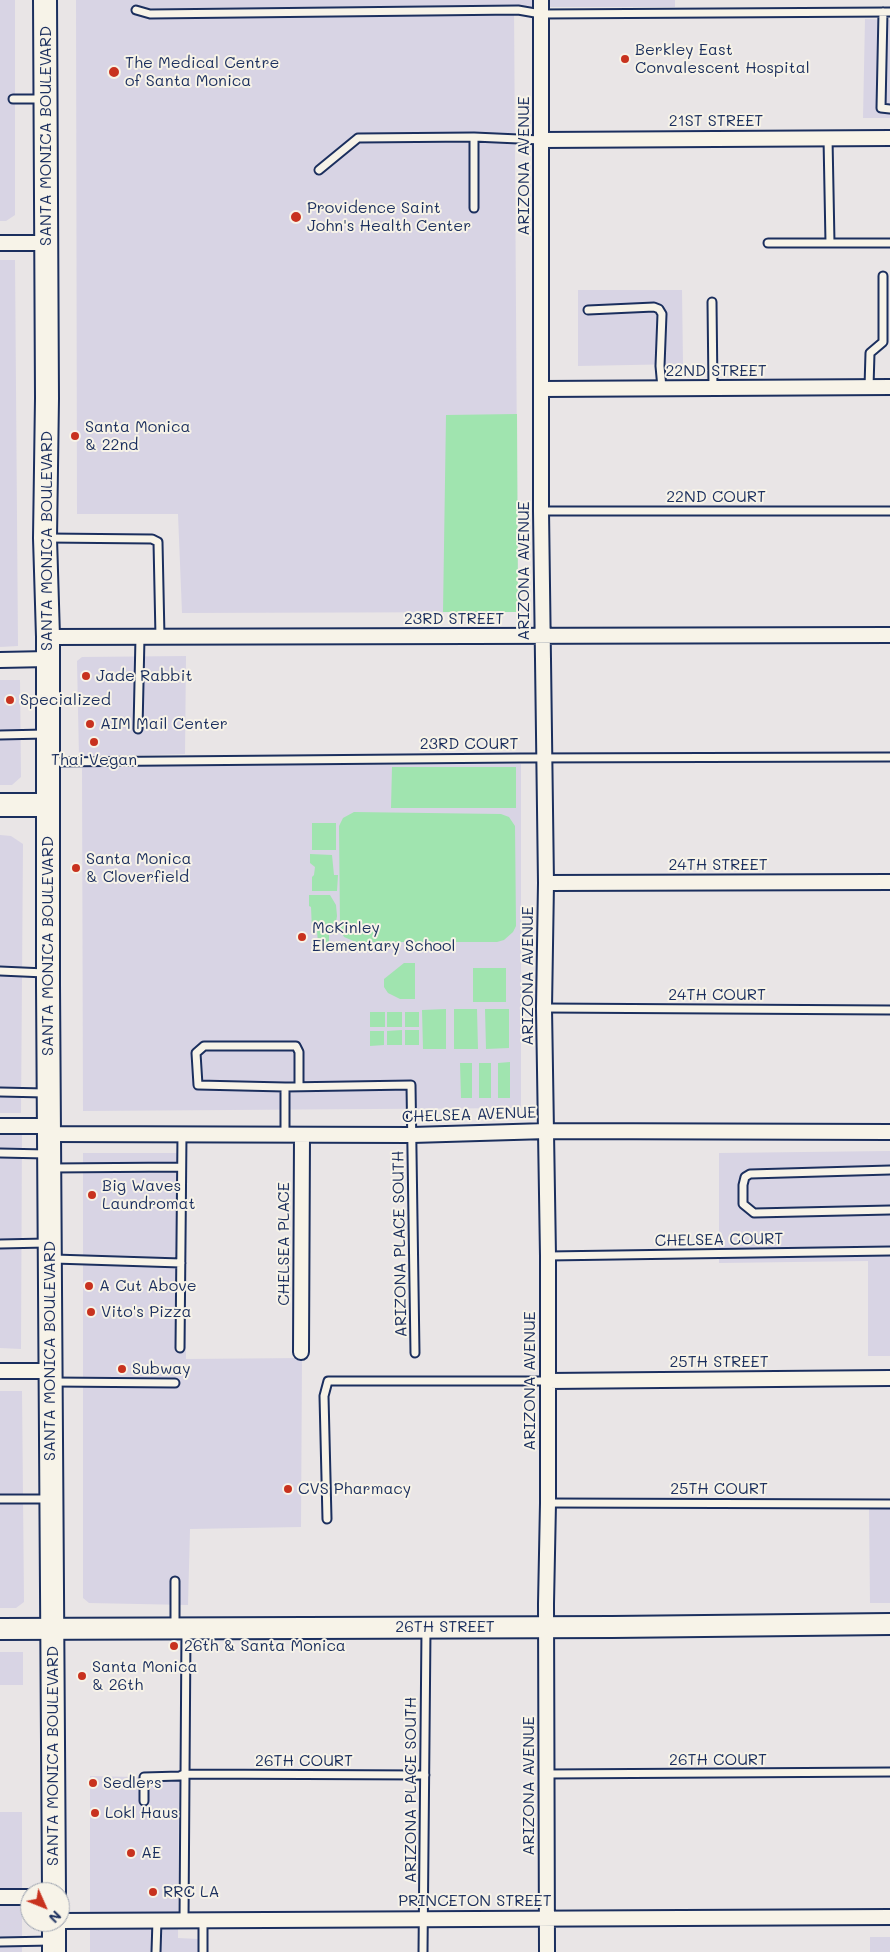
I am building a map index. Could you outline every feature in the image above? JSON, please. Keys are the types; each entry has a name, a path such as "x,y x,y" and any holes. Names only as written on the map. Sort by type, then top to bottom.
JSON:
{"main road":[{"name":"SANTA MONICA BOULEVARD","path":"45,0 45,538 48,648 48,1093 54,1882"},
{"path":"0,805 48,805"},
{"name":"26TH STREET","path":"0,1629 890,1624"}],"street":[{"name":"ARIZONA AVENUE","path":"541,7 541,511 546,883 544,1008 548,1256 547,1952"},
{"name":"21ST STREET","path":"542,140 890,138"},
{"path":"0,244 46,243"},
{"name":"22ND STREET","path":"542,389 890,387"},
{"name":"23RD STREET","path":"0,660 48,648 140,637 890,635"},
{"name":"24TH STREET","path":"546,883 890,882"},
{"name":"CHELSEA AVENUE","path":"0,1126 49,1145 182,1134 302,1136 547,1131 890,1132"},
{"name":"CHELSEA PLACE","path":"301,1352 302,1136"},
{"path":"0,1371 50,1376"},
{"name":"25TH STREET","path":"548,1381 890,1378"},
{"path":"0,1897 20,1897"},
{"name":"PRINCETON STREET","path":"55,1934 157,1920 890,1917"}],"lane":[{"path":"136,10 150,14 518,10 541,7 886,12 881,108 890,109"},
{"path":"13,99 45,99"},
{"path":"319,170 358,138 474,137 542,140"},
{"path":"474,137 474,208"},
{"path":"828,138 830,243"},
{"path":"768,243 890,243"},
{"path":"868,387 870,353 883,342 883,276"},
{"path":"712,302 713,388"},
{"path":"588,310 654,307 659,309 662,314 660,366 662,388"},
{"name":"22ND COURT","path":"541,511 890,511"},
{"path":"45,538 152,539 158,542 160,637"},
{"path":"138,729 140,637"},
{"path":"0,735 48,734"},
{"name":"23RD COURT","path":"48,762 890,757"},
{"path":"0,971 48,973"},
{"name":"24TH COURT","path":"544,1008 890,1010"},
{"path":"204,1046 296,1046 299,1052 299,1086 198,1086 196,1054 204,1046"},
{"name":"ARIZONA PLACE SOUTH","path":"299,1086 411,1085 415,1353"},
{"path":"285,1086 285,1136"},
{"path":"0,1092 48,1093"},
{"path":"180,1348 182,1134"},
{"path":"0,1154 49,1145 181,1167"},
{"path":"890,1170 750,1174 745,1177 743,1185 743,1204 754,1213 890,1210"},
{"path":"0,1244 49,1251 181,1262"},
{"name":"CHELSEA COURT","path":"548,1256 890,1251"},
{"path":"50,1376 175,1383"},
{"path":"327,1519 324,1396 328,1381 548,1381"},
{"path":"0,1499 51,1499"},
{"name":"25TH COURT","path":"548,1503 890,1504"},
{"path":"175,1581 180,1629 184,1774 184,1920"},
{"name":"ARIZONA PLACE SOUTH","path":"423,1952 426,1627"},
{"name":"26TH COURT","path":"546,1774 890,1772"},
{"name":"26TH COURT","path":"144,1801 144,1777 180,1776 184,1774 425,1775"},
{"path":"156,1952 157,1920"},
{"path":"203,1920 203,1952"},
{"path":"0,1942 55,1934"}],"shaded area":[{"path":"0,0 15,0 15,215 6,221 0,221"},
{"name":"Providence Saint John's Health Center","path":"76,0 675,0 675,7 514,7 518,612 182,613 178,514 77,514"},
{"path":"865,19 890,20 890,118 863,118"},
{"path":"0,260 15,260 18,646 0,647"},
{"path":"578,290 682,290 683,364 578,366"},
{"path":"186,656 185,754 79,757 77,661 82,657"},
{"path":"0,680 20,680 21,777 12,785 0,785"},
{"name":"McKinley Elementary School","path":"521,764 521,1108 83,1111 82,766"},
{"path":"0,835 11,836 23,844 21,1113 0,1113"},
{"path":"22,1129 21,1349 0,1348 0,1130"},
{"path":"890,1151 890,1356 868,1356 868,1261 719,1263 719,1153"},
{"path":"83,1153 185,1153 186,1359 302,1358 301,1527 190,1529 188,1605 89,1603 83,1598"},
{"path":"0,1391 22,1391 24,1602 16,1608 0,1608"},
{"path":"869,1508 890,1508 890,1603 870,1603"},
{"path":"0,1652 23,1652 23,1685 0,1685"},
{"path":"90,1776 179,1778 178,1938 198,1939 198,1952 90,1952"},
{"path":"0,1812 22,1812 20,1932 22,1932 22,1952 0,1952"},
{"path":"870,1937 890,1937 890,1952 870,1952"}],"green space":[{"path":"517,414 518,612 443,612 446,415"},
{"path":"392,767 516,767 516,808 391,808"},
{"path":"354,812 501,814 509,817 515,826 516,926 513,932 504,940 497,942 356,942 344,937 340,929 339,826 343,818"},
{"path":"312,823 336,823 336,850 312,850"},
{"path":"310,854 332,855 334,875 338,875 337,891 312,891 312,877 315,867 310,863"},
{"path":"309,895 330,895 336,905 335,928 329,934 329,944 318,944 317,930 312,930"},
{"path":"404,963 415,963 415,999 400,999 388,993 384,987 384,979"},
{"path":"473,968 506,968 506,1002 473,1002"},
{"path":"446,1009 446,1049 423,1049 422,1010"},
{"path":"454,1009 477,1009 478,1049 454,1049"},
{"path":"485,1009 509,1009 509,1048 486,1049"},
{"path":"370,1012 385,1012 385,1027 370,1027"},
{"path":"387,1012 402,1012 402,1027 387,1027"},
{"path":"405,1012 419,1012 419,1027 405,1027"},
{"path":"402,1030 402,1045 387,1045 387,1031"},
{"path":"405,1030 419,1030 419,1045 405,1045"},
{"path":"370,1031 384,1031 384,1045 370,1046"},
{"path":"510,1062 510,1098 498,1098 498,1063"},
{"path":"460,1063 472,1063 472,1098 461,1098"},
{"path":"479,1063 491,1063 491,1098 479,1098"}],"place":[{"name":"Berkley East Convalescent Hospital","path":"625,59"},
{"name":"The Medical Centre of Santa Monica","path":"114,72"},
{"name":"Providence Saint John's Health Center","path":"296,217"},
{"name":"Santa Monica & 22nd","path":"75,436"},
{"name":"Jade Rabbit","path":"86,676"},
{"name":"Specialized","path":"10,700"},
{"name":"AIM Mail Center","path":"90,724"},
{"name":"Thai Vegan","path":"94,742"},
{"name":"Santa Monica & Cloverfield","path":"76,868"},
{"name":"McKinley Elementary School","path":"302,937"},
{"name":"Big Waves Laundromat","path":"92,1195"},
{"name":"A Cut Above","path":"89,1286"},
{"name":"Vito's Pizza","path":"91,1312"},
{"name":"Subway","path":"122,1369"},
{"name":"CVS Pharmacy","path":"288,1489"},
{"name":"26th & Santa Monica","path":"174,1646"},
{"name":"Santa Monica & 26th","path":"82,1676"},
{"name":"Sedlers","path":"93,1783"},
{"name":"Lokl Haus","path":"95,1813"},
{"name":"AE","path":"131,1853"},
{"name":"RRC LA","path":"153,1892"}]}
